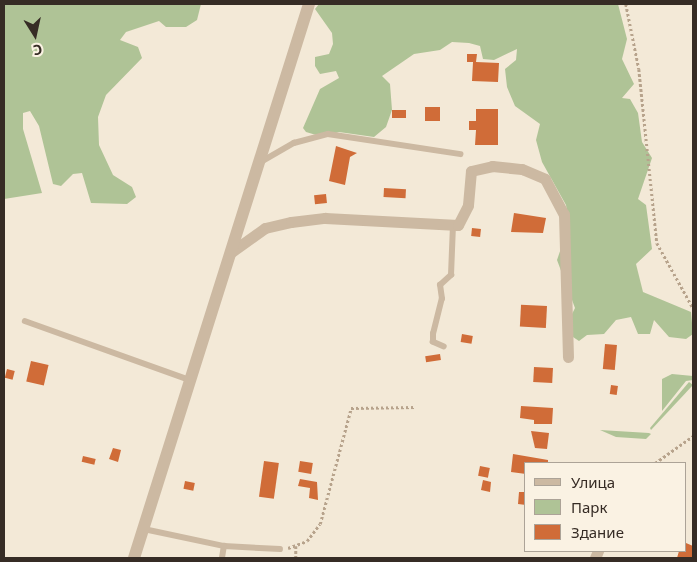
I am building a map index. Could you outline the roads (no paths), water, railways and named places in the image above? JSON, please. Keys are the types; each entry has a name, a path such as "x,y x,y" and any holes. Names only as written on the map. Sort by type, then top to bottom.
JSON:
{"street":[{"path":"134,558 309,4"},
{"path":"230,252 265,228 325,218 453,226 464,217 471,171 475,168 522,169 545,179 556,193 568,232 564,277 568,358"}],"lane":[{"path":"260,162 294,143 328,134 461,154"},
{"path":"444,347 433,342 433,334 442,299 440,285 451,275 453,226"},
{"path":"25,321 190,380"},
{"path":"144,529 224,546 280,549"},
{"path":"222,558 224,546"}]}
